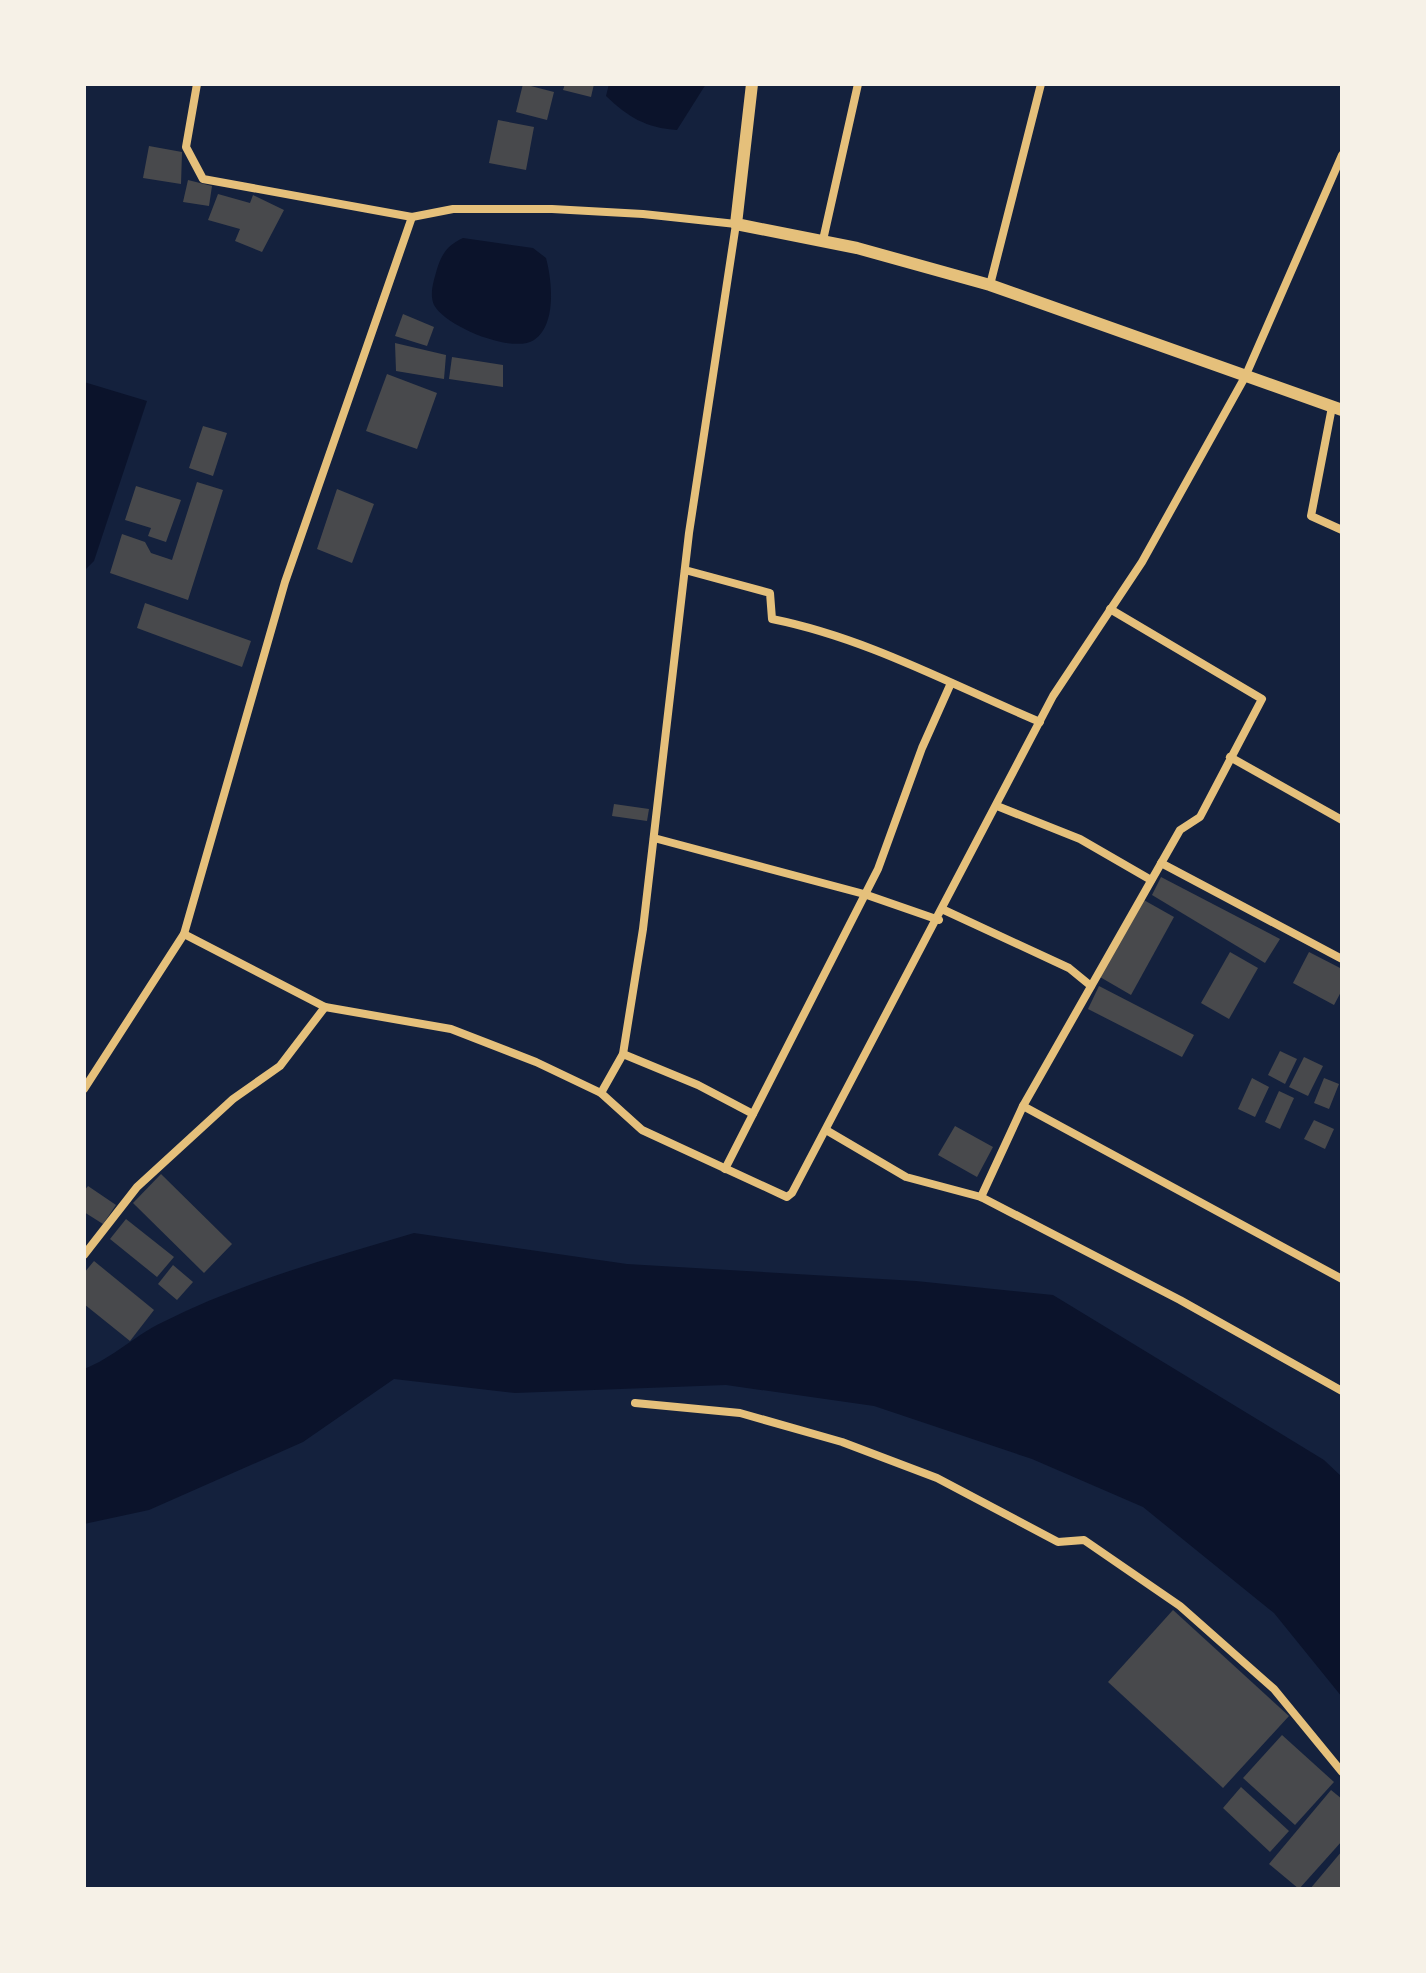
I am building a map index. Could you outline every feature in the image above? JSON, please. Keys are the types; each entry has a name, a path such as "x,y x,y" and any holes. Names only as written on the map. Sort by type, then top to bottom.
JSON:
{"main road":[{"path":"752,84 736,224 823,240 990,285 1337,409"}],"street":[{"path":"197,84 186,147 203,179 412,217 453,209 552,209 643,214 736,224 685,570 654,838 623,1054 601,1093"},
{"path":"823,240 858,84"},
{"path":"990,285 1041,84"},
{"path":"184,934 325,1007 451,1029 601,1093 642,1130 787,1197 939,920 1053,696 1142,562 1245,377 1342,155"},
{"path":"84,1089 184,934 285,582 412,217"},
{"path":"1337,409 1311,516 1342,530"},
{"path":"685,570 770,593 772,619 798,624 891,656 1040,722"},
{"path":"981,1197 1023,1106 1180,830 1200,817 1262,699 1110,609"},
{"path":"725,1169 888,845 922,748 951,683"},
{"path":"1230,757 1342,820"},
{"path":"997,806 1080,839 1151,880"},
{"path":"654,838 864,894 939,920"},
{"path":"1161,863 1342,959"},
{"path":"944,910 1069,968 1091,986"},
{"path":"84,1255 137,1187 233,1099 280,1066 325,1007"},
{"path":"623,1054 698,1085 753,1114"},
{"path":"1023,1106 1342,1279"},
{"path":"826,1130 906,1177 981,1197 1180,1300 1342,1391"},
{"path":"635,1403 740,1413 842,1442 937,1478 1058,1542 1084,1540 1180,1606 1274,1689 1342,1772"}],"water":[{"path":"609,84 706,84 677,130 647,124 622,110 606,96"},
{"path":"463,238 533,248 546,258 551,302 546,324 534,340 511,344 481,336 452,322 434,305 432,287 441,258 446,250"},
{"path":"84,382 147,401 94,561 84,571"},
{"path":"414,1233 627,1264 916,1281 1053,1295 1324,1460 1342,1477 1342,1697 1274,1613 1143,1507 1032,1459 874,1406 726,1385 515,1393 394,1379 303,1442 149,1510 84,1524 84,1369 153,1327 224,1295"}],"building":[{"path":"523,84 554,92 547,120 516,112"},
{"path":"565,84 594,84 591,97 563,90"},
{"path":"498,120 534,127 526,170 489,163"},
{"path":"149,146 182,152 181,184 143,178"},
{"path":"188,180 212,186 209,206 183,202"},
{"path":"218,194 250,203 253,195 284,210 262,252 235,241 240,229 208,220"},
{"path":"403,314 434,327 427,346 395,336"},
{"path":"395,343 446,355 444,379 396,371"},
{"path":"452,357 503,365 503,387 449,379"},
{"path":"387,374 437,393 417,449 366,431"},
{"path":"203,426 227,433 213,476 189,468"},
{"path":"197,482 223,490 188,600 110,573 122,534 145,542 151,553 172,560"},
{"path":"136,486 181,500 166,542 148,536 151,528 125,520"},
{"path":"337,489 374,504 352,563 317,549"},
{"path":"145,603 251,641 242,667 137,628"},
{"path":"614,804 649,809 647,821 612,816"},
{"path":"1161,877 1280,939 1265,963 1152,895"},
{"path":"1142,899 1174,917 1131,995 1100,977"},
{"path":"1230,952 1258,968 1229,1019 1201,1003"},
{"path":"1309,952 1342,969 1342,990 1334,1005 1293,983"},
{"path":"1099,986 1194,1035 1182,1057 1088,1009"},
{"path":"1280,1051 1297,1059 1285,1084 1268,1075"},
{"path":"1304,1057 1323,1066 1308,1096 1289,1087"},
{"path":"1252,1078 1269,1087 1255,1117 1238,1109"},
{"path":"1324,1078 1339,1084 1329,1109 1314,1103"},
{"path":"1279,1091 1294,1098 1280,1129 1265,1122"},
{"path":"1314,1120 1334,1129 1325,1149 1304,1139"},
{"path":"955,1126 993,1147 977,1177 938,1155"},
{"path":"161,1174 232,1244 204,1273 133,1203"},
{"path":"88,1186 116,1205 103,1224 84,1212 84,1191"},
{"path":"126,1219 174,1257 157,1277 110,1239"},
{"path":"94,1261 154,1310 130,1341 84,1304 84,1273"},
{"path":"173,1265 193,1282 177,1300 158,1284"},
{"path":"1173,1610 1289,1716 1223,1788 1108,1682"},
{"path":"1282,1735 1334,1782 1295,1825 1243,1778"},
{"path":"1241,1787 1289,1831 1270,1852 1223,1808"},
{"path":"1331,1790 1342,1799 1342,1841 1299,1889 1269,1864"},
{"path":"1342,1851 1342,1885 1338,1889 1310,1889"}]}
